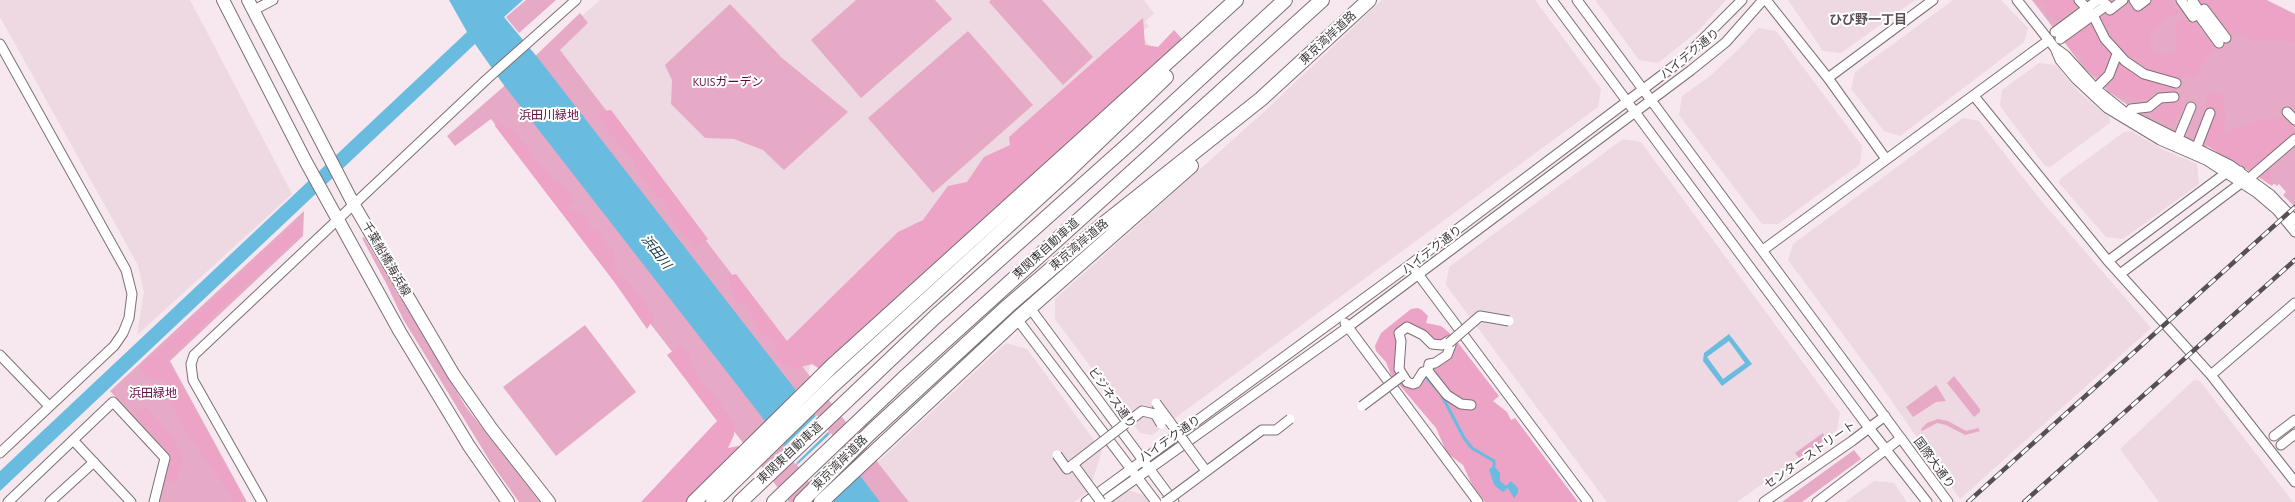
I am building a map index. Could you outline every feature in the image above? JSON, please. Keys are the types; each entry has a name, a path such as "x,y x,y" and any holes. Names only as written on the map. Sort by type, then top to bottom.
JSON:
{"highway":[{"path":"703,499 832,366 1236,0"},
{"path":"703,499 831,387 1068,171 1243,0"},
{"name":"東関東自動車道","path":"740,502 936,316 1131,142 1285,0"},
{"name":"東関東自動車道","path":"774,502 903,379 1322,0"},
{"name":"東京湾岸道路","path":"800,502 871,432 1008,306 1101,226 1211,139 1297,67 1369,0"},
{"path":"821,502 896,430 1017,319 1216,143 1240,115"}],"main road":[{"name":"千葉船橋海浜線","path":"224,0 337,220 434,389 508,502"},
{"name":"千葉船橋海浜線","path":"251,5 354,205 454,375 490,428 549,502"}],"street":[{"path":"251,5 273,0"},
{"path":"262,502 193,380 191,364 198,350 487,79 576,0"},
{"path":"1552,0 1869,428 1925,501"},
{"name":"国際大通り","path":"1577,0 1948,502"},
{"name":"ハイテク通り","path":"1086,502 1411,264 1643,90 1682,60 1742,0"},
{"name":"ハイテク通り","path":"1102,502 1348,327 1651,100 1726,42 1763,0"},
{"path":"1766,0 1828,78 1886,160"},
{"path":"1828,78 1933,0"},
{"path":"2017,0 2052,44 2065,55 2096,90 2126,113 2163,133 2211,154 2240,171 2271,195 2295,220"},
{"path":"2079,0 2090,12 2117,54 2144,74 2176,83"},
{"path":"2090,12 2098,0"},
{"path":"2057,36 2105,2 2110,10 2123,0"},
{"path":"2134,0 2138,6 2146,0"},
{"path":"2181,0 2193,17 2199,13"},
{"path":"2192,0 2199,13 2222,40"},
{"path":"0,44 126,270 132,294 130,318 123,333 114,346 0,453"},
{"path":"1763,250 1974,96 2052,44"},
{"path":"2052,44 2060,60 2076,79 2107,108 2140,130 2206,160 2257,193 2276,210 2295,232"},
{"path":"2099,85 2109,75 2117,54"},
{"path":"1974,96 2108,261 2212,375 2295,482"},
{"path":"2131,109 2150,107 2160,98 2174,97"},
{"path":"2179,136 2191,107"},
{"path":"2288,112 2295,120"},
{"path":"2198,144 2210,113"},
{"path":"2253,175 2295,139"},
{"path":"2108,261 2226,173 2240,171"},
{"path":"2240,171 2241,183"},
{"path":"2120,274 2241,183"},
{"path":"1411,264 1588,502"},
{"path":"2212,375 2295,303"},
{"name":"ビジネス通り","path":"1030,308 1174,502"},
{"path":"1340,316 1478,502"},
{"path":"1471,405 1461,404 1447,395 1428,371 1429,364 1435,363 1447,355 1451,345 1450,343 1480,316 1510,321"},
{"path":"1017,319 1156,502"},
{"path":"1428,371 1423,372 1418,381 1412,384 1407,382 1402,376 1399,369 1401,341 1398,333 1407,327 1423,335 1432,344 1442,345 1448,341 1450,343"},
{"path":"0,355 49,406"},
{"path":"1362,406 1402,376"},
{"path":"8,502 113,402 165,458 154,502"},
{"path":"1157,409 1161,424"},
{"path":"1057,455 1067,468 1142,412 1157,409"},
{"path":"1157,409 1206,471"},
{"name":"センターストリート","path":"1764,502 1885,416"},
{"path":"1165,502 1262,430 1276,430 1290,419"},
{"path":"2274,436 2295,420"},
{"path":"2281,445 2295,434"},
{"path":"1817,502 1901,438"},
{"path":"74,440 131,502"},
{"path":"50,502 60,499 94,462"},
{"path":"1073,464 1102,502"}],"shaded area":[{"path":"0,0 190,0 292,194 137,335 144,292 138,265 0,17"},
{"path":"600,0 1144,0 1154,13 1145,22 1149,26 1140,34 1152,48 813,352 808,374 560,50 588,23 582,16"},
{"path":"1382,0 1535,0 1601,89 1598,107 1152,435 1140,433 1055,319 1055,299 1265,111"},
{"path":"1595,0 1726,0 1697,32 1658,63 1639,60"},
{"path":"1788,0 1915,0 1841,53 1823,51"},
{"path":"1953,0 2001,0 2028,28 2024,42 1900,136 1884,131 1851,89 1855,72"},
{"path":"2031,0 2085,0 2057,21 2047,13 2047,5 2041,1"},
{"path":"2155,0 2172,0 2172,6 2180,13 2164,20 2150,34 2151,52 2160,55 2176,53 2177,43 2174,30 2182,18 2189,19 2215,45 2196,75 2167,79 2174,85 2185,106 2172,124 2151,118 2162,104 2169,101 2168,96 2157,93 2143,101 2108,92 2102,77 2091,74 2082,62 2082,56 2072,50 2066,40 2099,9 2130,9 2148,7"},
{"path":"2193,0 2264,0 2295,16 2295,42 2279,39 2252,41 2237,33 2229,38 2203,6 2195,4"},
{"path":"1143,18 1145,45 1158,47 1174,30 1182,39 821,370 812,364 794,369 777,361 776,344 759,332 746,305 736,302 728,276 736,274 787,341 898,232 923,220 948,186 967,182 984,157 1010,145 1009,137"},
{"path":"1758,28 1776,31 1862,146 1860,164 1778,224 1762,224 1679,115 1682,96 1709,77 1742,46"},
{"path":"2039,63 2056,65 2079,92 2110,118 2110,123 2050,167 2045,166 2000,106 2002,90"},
{"path":"2209,93 2222,94 2225,113 2224,132 2260,120 2284,118 2295,130 2295,134 2251,170 2236,163 2195,139 2204,116 2209,110 2205,104"},
{"path":"611,110 708,239 694,249 671,218 663,198 657,198 635,166 633,156 629,155 617,142 616,137 612,137 597,112"},
{"path":"1963,118 1979,121 2039,198 2151,328 1960,499 1879,383 1788,260 1793,244"},
{"path":"496,120 512,130 530,149 531,158 538,160 550,178 565,186 574,200 568,208 585,215 589,223 589,229 598,230 607,245 613,249 615,262 612,266 619,276 624,276 655,317 647,329 615,283 495,126"},
{"path":"2131,131 2162,149 2197,164 2199,184 2123,239 2106,237 2059,183 2060,179 2124,132"},
{"path":"1623,139 1641,142 1840,413 1837,430 1737,502 1607,502 1446,285 1449,267"},
{"path":"2267,166 2274,183 2272,186 2257,176"},
{"path":"297,221 301,234 167,359 245,501 231,502 232,497 192,440 167,397 164,380 148,378 140,368"},
{"path":"1418,308 1422,310 1428,316 1426,323 1441,326 1452,335 1499,396 1493,401 1507,412 1511,420 1515,418 1578,502 1485,502 1472,485 1463,465 1447,453 1436,428 1391,375 1386,362 1376,351 1375,346 1381,333 1411,309","holes":["1407,327 1448,348 1413,384 1399,369 1400,346"]},
{"path":"1006,343 1027,349 1102,451 1089,491 1074,502 909,502 878,462"},
{"path":"681,345 689,353 690,364 701,382 716,397 735,425 734,435 728,448 744,445 686,502 641,502 717,421 667,355"},
{"path":"2194,380 2200,381 2293,502 2159,502 2120,449"},
{"path":"146,407 173,437 183,461 175,482 166,481 172,454 133,413"},
{"path":"1874,481 1894,483 1907,502 1845,502"},
{"path":"1132,491 1143,495 1150,502 1109,502 1122,492"}],"green space":[{"path":"526,0 556,0 519,33 506,17"},
{"path":"856,0 935,0 952,19 861,98 811,40"},
{"path":"991,0 1042,0 1093,57 1063,85 989,2"},
{"path":"2032,0 2267,0 2295,14 2295,207 2283,195 2286,192 2279,184 2277,186 2267,178 2264,179 2236,164 2208,146 2206,147 2152,122 2109,92 2083,67"},
{"name":"KUISガーデン","path":"730,4 782,58 848,112 784,170 763,150 734,139 705,138 671,104 672,80 665,65"},
{"name":"浜田川緑地","path":"580,13 588,23 560,50 809,375 909,502 789,502 491,119 455,146 447,136 502,88"},
{"path":"968,31 1033,105 933,193 868,118"},
{"name":"浜田緑地","path":"304,211 303,236 170,361 247,502 159,502 170,456 110,391"},
{"path":"364,237 466,407 540,502 519,502 491,463 403,319 362,238"},
{"path":"585,325 636,392 556,456 503,387"},
{"path":"1954,376 1980,409 1980,412 1974,417 1947,383"},
{"path":"1936,385 1946,401 1936,402 1913,417 1906,407"},
{"path":"1938,419 1948,421 1966,431 1978,428 1980,431 1965,435 1946,425 1937,423 1922,431 1921,429 1927,423"},
{"path":"1823,433 1826,439 1799,458 1795,453"},
{"path":"1854,450 1861,459 1802,502 1782,502"}],"water":[{"name":"浜田川","path":"449,0 523,0 504,17 538,58 791,384 880,502 828,502 503,84 475,44 0,491 0,471 467,32"},
{"path":"1729,334 1752,364 1722,386 1703,361 1704,353","holes":["1729,341 1745,363 1723,379 1707,357"]},
{"path":"1494,466 1500,473 1500,481 1506,486 1511,481 1518,488 1518,493 1514,498 1508,488 1503,492 1494,485 1489,469"}],"pier":[{"path":"817,415 829,431 795,464 783,448"},
{"path":"831,433 843,449 809,482 797,465"}],"waterway":[{"path":"1424,375 1441,394 1464,438 1472,448 1494,461 1494,466"}],"railway":[{"path":"1968,502 2295,207"},
{"path":"2024,502 2295,260"}],"district":[{"name":"ひび野一丁目","path":"1868,20"}]}
